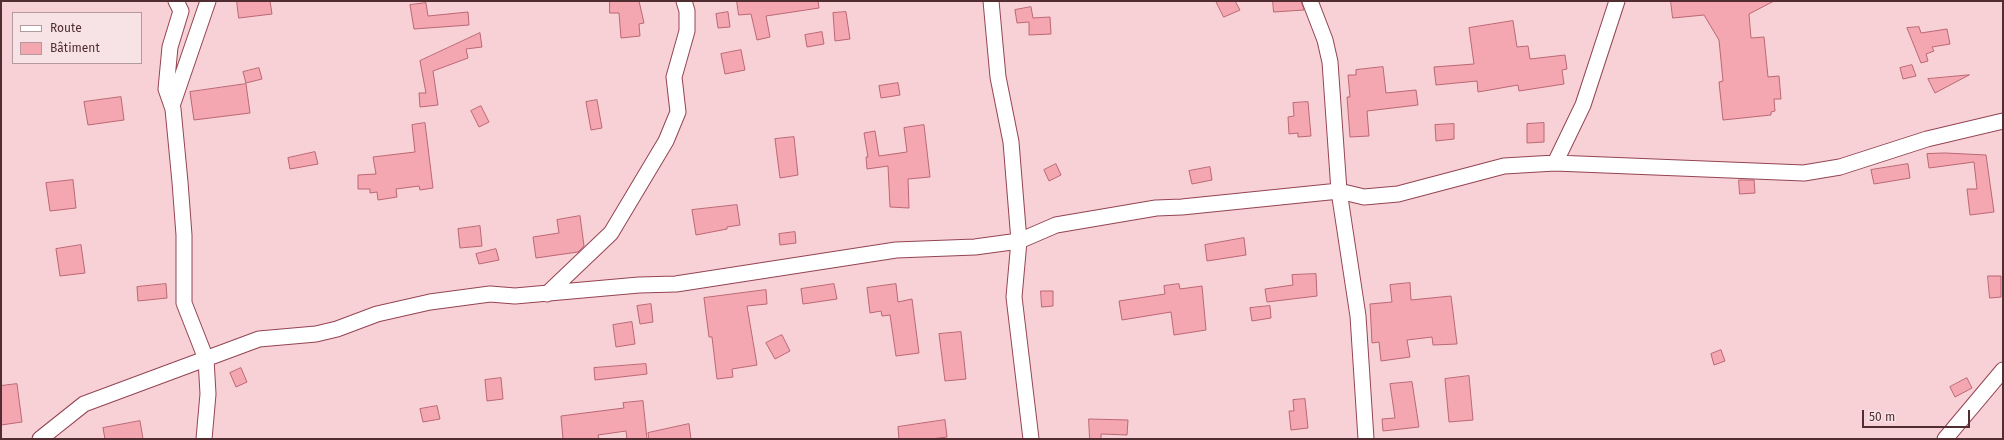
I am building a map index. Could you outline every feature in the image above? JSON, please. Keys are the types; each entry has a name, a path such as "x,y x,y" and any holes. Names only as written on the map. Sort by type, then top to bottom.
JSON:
{"street":[{"path":"176,1 181,11 170,47 166,89 172,106 184,235 184,303 206,359 208,394 204,439"},
{"path":"172,106 208,1"},
{"path":"991,1 998,77 1011,142 1019,241 1014,297 1031,439"},
{"path":"1310,1 1325,40 1330,62 1339,191 1358,316 1366,439"},
{"path":"1555,163 1583,105 1617,1"},
{"path":"547,294 611,233 666,141 678,112 674,77 687,31 687,4"},
{"path":"40,439 84,404 259,339 316,334 337,329 377,314 430,302 490,294 515,296 639,285 676,284 896,250 975,247 1019,241 1056,225 1156,208 1182,207 1339,191 1364,197 1398,194 1504,166 1555,163 1804,173 1840,166 1927,139 2003,121"},
{"path":"1945,439 2003,370"}],"building":[{"path":"237,1 270,1 272,14 239,18"},
{"path":"610,1 639,1 644,23 639,24 640,36 621,38 619,13 610,13"},
{"path":"737,1 818,1 819,8 766,16 770,37 757,40 751,14 739,15"},
{"path":"1216,1 1235,1 1240,10 1224,17"},
{"path":"1273,1 1301,1 1304,10 1274,12"},
{"path":"1671,1 1774,1 1749,14 1751,38 1764,37 1768,77 1779,76 1781,99 1774,99 1775,111 1771,112 1771,115 1723,120 1719,82 1723,81 1719,40 1704,15 1673,18"},
{"path":"426,3 428,16 468,12 469,25 414,29 410,5"},
{"path":"1031,7 1033,18 1050,17 1051,34 1029,35 1029,22 1017,23 1015,10"},
{"path":"728,12 730,27 718,28 716,14"},
{"path":"846,12 850,39 835,41 833,13"},
{"path":"1513,21 1517,47 1528,46 1530,59 1565,55 1567,69 1562,70 1564,84 1519,91 1518,85 1478,92 1477,81 1436,85 1434,67 1474,64 1469,28"},
{"path":"1919,27 1921,33 1947,29 1950,44 1932,47 1934,51 1926,54 1928,61 1921,63 1907,28"},
{"path":"822,32 824,44 807,47 805,35"},
{"path":"480,33 482,47 466,49 468,58 433,71 438,105 420,107 419,93 426,93 420,61"},
{"path":"741,50 745,70 725,74 721,54"},
{"path":"1912,65 1916,76 1903,79 1900,68"},
{"path":"1383,67 1386,93 1416,90 1418,105 1367,111 1369,136 1350,137 1347,97 1350,97 1348,75 1356,75 1356,70"},
{"path":"259,68 262,79 246,83 243,72"},
{"path":"1969,75 1935,93 1928,79"},
{"path":"898,83 900,95 881,98 879,86"},
{"path":"246,84 250,113 194,120 190,92"},
{"path":"121,97 124,120 88,125 84,102"},
{"path":"597,100 602,128 591,130 586,102"},
{"path":"1308,102 1311,136 1298,137 1298,133 1289,134 1288,117 1294,116 1293,103"},
{"path":"481,106 489,122 479,127 471,111"},
{"path":"425,123 433,188 420,190 419,186 396,189 397,197 378,200 377,192 370,193 370,189 358,189 358,175 376,174 373,157 415,152 412,125"},
{"path":"1544,123 1544,142 1527,143 1527,124"},
{"path":"1454,124 1454,139 1436,141 1435,125"},
{"path":"924,125 930,177 908,179 909,208 890,207 888,166 867,169 866,157 868,157 864,133 875,131 879,156 907,152 904,128"},
{"path":"794,137 798,175 780,178 775,139"},
{"path":"315,152 318,164 290,169 288,158"},
{"path":"1945,153 1986,155 1994,212 1970,215 1967,189 1977,189 1974,162 1929,168 1927,154"},
{"path":"1056,164 1061,175 1049,181 1044,170"},
{"path":"1908,164 1910,178 1874,184 1871,170"},
{"path":"1210,167 1212,180 1192,184 1189,171"},
{"path":"73,180 76,208 50,211 46,183"},
{"path":"1739,180 1754,180 1755,193 1740,194"},
{"path":"737,205 740,225 696,235 692,210"},
{"path":"580,216 584,246 578,252 536,258 533,237 559,233 557,220"},
{"path":"480,226 482,246 460,248 458,229"},
{"path":"795,232 796,243 780,245 779,234"},
{"path":"1244,238 1246,255 1207,261 1205,245"},
{"path":"81,245 85,273 60,276 56,249"},
{"path":"496,249 499,260 479,264 476,254"},
{"path":"1316,274 1317,296 1267,302 1265,289 1293,285 1292,275"},
{"path":"1988,276 2001,276 2001,297 1990,298"},
{"path":"1410,283 1411,300 1451,296 1457,344 1433,345 1432,337 1407,340 1410,357 1381,361 1379,342 1372,343 1370,304 1392,302 1390,285"},
{"path":"166,284 167,298 138,301 137,287"},
{"path":"834,284 837,299 803,304 801,289"},
{"path":"896,284 898,302 912,299 919,353 896,356 890,315 882,316 881,311 870,313 867,288"},
{"path":"1179,284 1180,289 1202,286 1206,330 1174,335 1171,312 1122,320 1119,301 1165,294 1164,286"},
{"path":"766,290 767,304 747,306 757,365 732,369 733,377 717,379 712,337 709,337 704,298"},
{"path":"1041,291 1053,291 1053,306 1042,307"},
{"path":"651,304 653,322 640,324 637,306"},
{"path":"1270,306 1271,318 1252,321 1250,308"},
{"path":"632,322 635,344 616,347 613,325"},
{"path":"961,332 966,379 945,381 939,334"},
{"path":"782,335 790,351 775,359 766,343"},
{"path":"1721,350 1725,361 1714,365 1711,354"},
{"path":"646,364 647,374 595,380 594,368"},
{"path":"241,368 247,382 236,387 230,373"},
{"path":"1469,376 1473,420 1449,422 1445,379"},
{"path":"501,378 503,399 487,401 485,380"},
{"path":"1967,378 1972,388 1955,397 1950,387"},
{"path":"1412,382 1419,427 1383,431 1382,419 1395,418 1390,384"},
{"path":"17,384 22,422 1,425 1,386"},
{"path":"1305,399 1308,428 1291,430 1289,411 1294,411 1293,400"},
{"path":"643,401 647,439 627,439 626,431 598,435 599,439 563,439 561,416 624,408 623,403"},
{"path":"437,406 440,419 423,422 420,409"},
{"path":"1089,419 1128,420 1127,435 1101,434 1101,439 1090,439"},
{"path":"945,420 947,437 931,439 899,439 898,427"},
{"path":"140,421 143,439 105,439 103,428"},
{"path":"689,424 691,439 649,439 648,433"}]}
